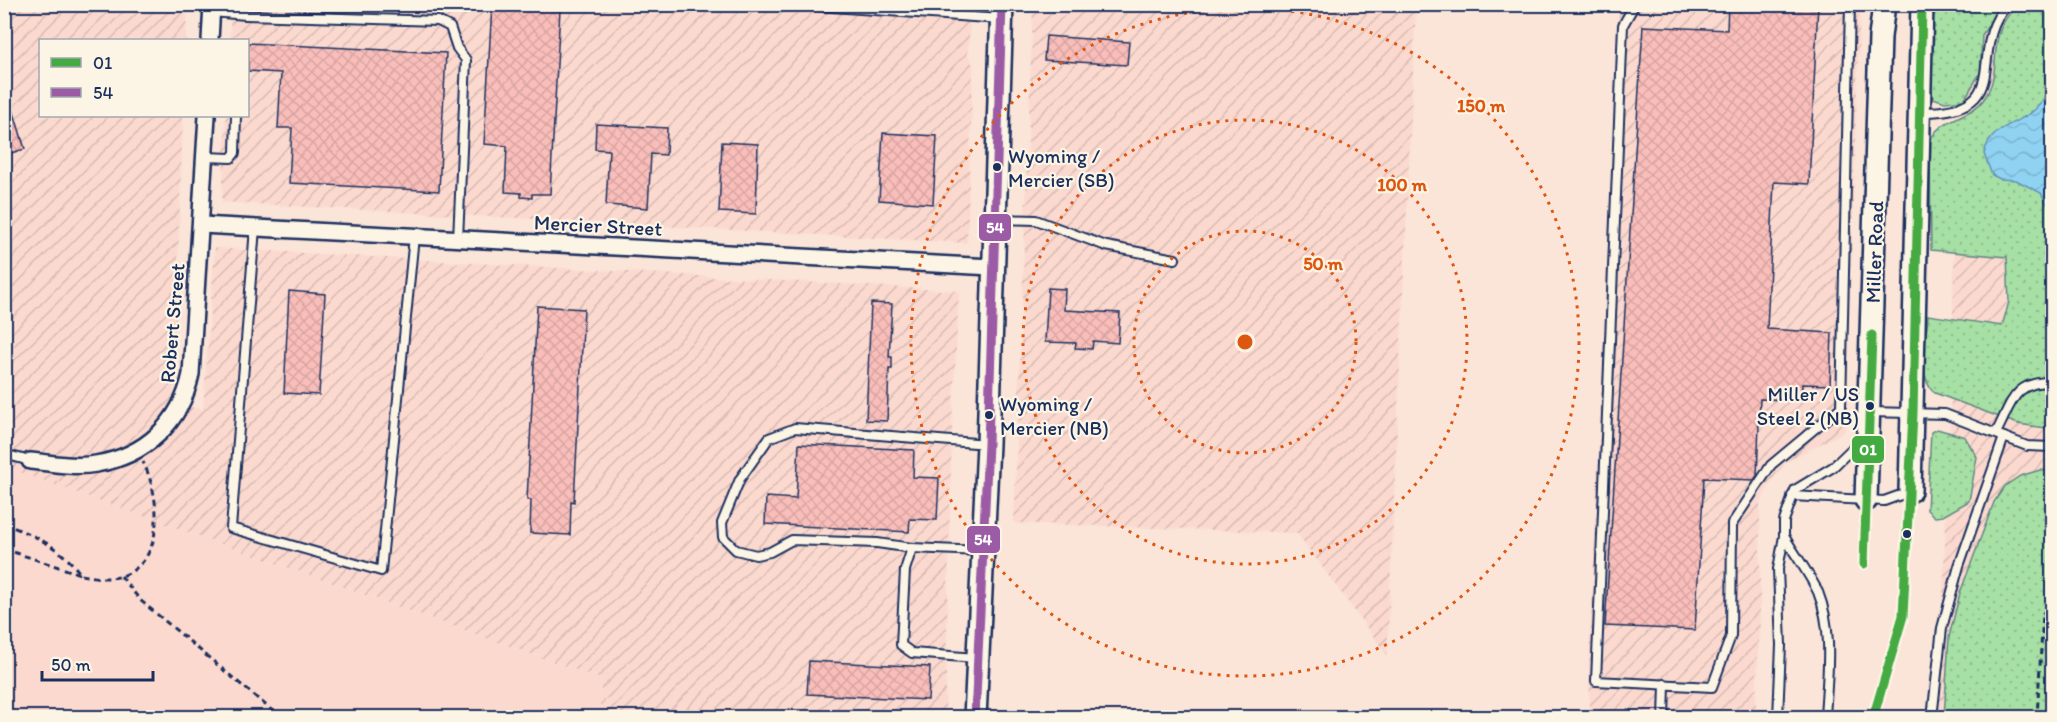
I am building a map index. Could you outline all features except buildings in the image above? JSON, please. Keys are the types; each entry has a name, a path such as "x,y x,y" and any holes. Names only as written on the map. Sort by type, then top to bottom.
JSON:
{"main road":[{"name":"Miller Road","path":"1866,500 1880,49 1884,4"},
{"name":"Miller Road","path":"1910,491 1922,4"},
{"path":"975,717 988,444 1002,12"}],"street":[{"path":"210,39 212,8"},
{"name":"Robert Street","path":"30,461 94,464 136,450 169,424 182,405 187,394 206,157 207,117"},
{"name":"Mercier Street","path":"201,225 992,267"}],"lane":[{"path":"1635,4 1623,25 1596,681 1712,687 1731,636 1732,524 1771,465 1841,407 1850,4"},
{"path":"1920,112 1952,111 1961,108 1975,97 1985,80 1992,25 2008,4"},
{"path":"818,6 1002,12"},
{"path":"212,8 246,15 438,21 450,27 457,48 466,60 458,239"},
{"path":"206,157 231,158 234,153 236,117"},
{"path":"994,219 1036,220 1106,246 1175,259"},
{"path":"255,228 231,528 381,571 414,236"},
{"path":"1932,717 1942,628 2000,435 2019,389 2037,382 2052,382"},
{"path":"1869,412 1946,414 2027,446 2052,447"},
{"path":"983,551 912,548 877,543 792,540 770,552 756,555 735,550 723,537 722,523 740,479 756,453 769,438 795,428 988,444"},
{"path":"1778,717 1781,645 1778,569 1784,536 1784,521 1792,496 1809,479 1833,467 1867,435"},
{"name":"Robert Street","path":"4,454 30,461"},
{"path":"1792,496 1884,501 1910,491"},
{"path":"1784,536 1817,591 1826,620 1828,646 1825,717"},
{"path":"912,548 905,570 901,645 912,653 978,658"},
{"path":"1664,717 1665,684"}],"path":[{"path":"4,549 81,575 101,579 121,576 135,569 144,558 155,528 155,492 136,450"},
{"path":"4,524 40,540 62,554 73,563 81,575"},
{"path":"121,576 140,600 280,717"},
{"path":"2037,717 2043,613 2052,614"}],"shaded area":[{"path":"4,5 187,5 186,39 39,39 39,117 183,117 173,405 203,409 215,248 959,291 952,427 945,717 600,717 601,679 5,467"},
{"path":"231,5 971,5 968,54 973,65 967,243 222,202 226,117 249,117 249,39 230,39"},
{"path":"1033,5 1416,5 1387,655 1297,533 1014,523"},
{"path":"1619,5 1860,5 1845,431 1787,461 1771,481 1760,504 1760,621 1755,717 1590,717 1589,664"},
{"path":"1960,5 2052,5 2052,717 1938,717 1951,396"},
{"path":"4,466 601,679 600,717 5,717"}],"green space":[{"path":"1934,5 2001,5 1982,35 1980,73 1964,100 1945,102 1933,98 1930,82 1931,13"},
{"path":"2018,5 2052,5 2052,429 2018,424 1935,393 1929,386 1924,368 1928,315 2002,326 2009,302 2007,257 1931,250 1930,142 1939,128 1971,111 1984,99 1994,75 1997,40 2007,17"},
{"path":"1937,429 1965,437 1977,457 1969,501 1943,516 1935,517 1927,510 1931,432"},
{"path":"2040,470 2052,471 2052,716 1944,717 1949,637 1960,593 1994,502 2005,486 2020,476"}],"water":[{"path":"2052,64 2052,213 2041,193 2016,180 2000,179 1992,175 1984,154 1994,135 2029,114 2044,98 2046,71"}],"transit line":[{"name":"54","path":"975,718 988,444 1002,4"},
{"name":"01","path":"1873,718 1903,616 1913,413 1922,4"},
{"name":"01","path":"1864,564 1872,335"}],"place":[{"name":"Wyoming / Mercier (SB)","path":"997,167"},
{"name":"Miller / US Steel 2 (NB)","path":"1870,406"},
{"name":"Wyoming / Mercier (NB)","path":"989,415"}]}
